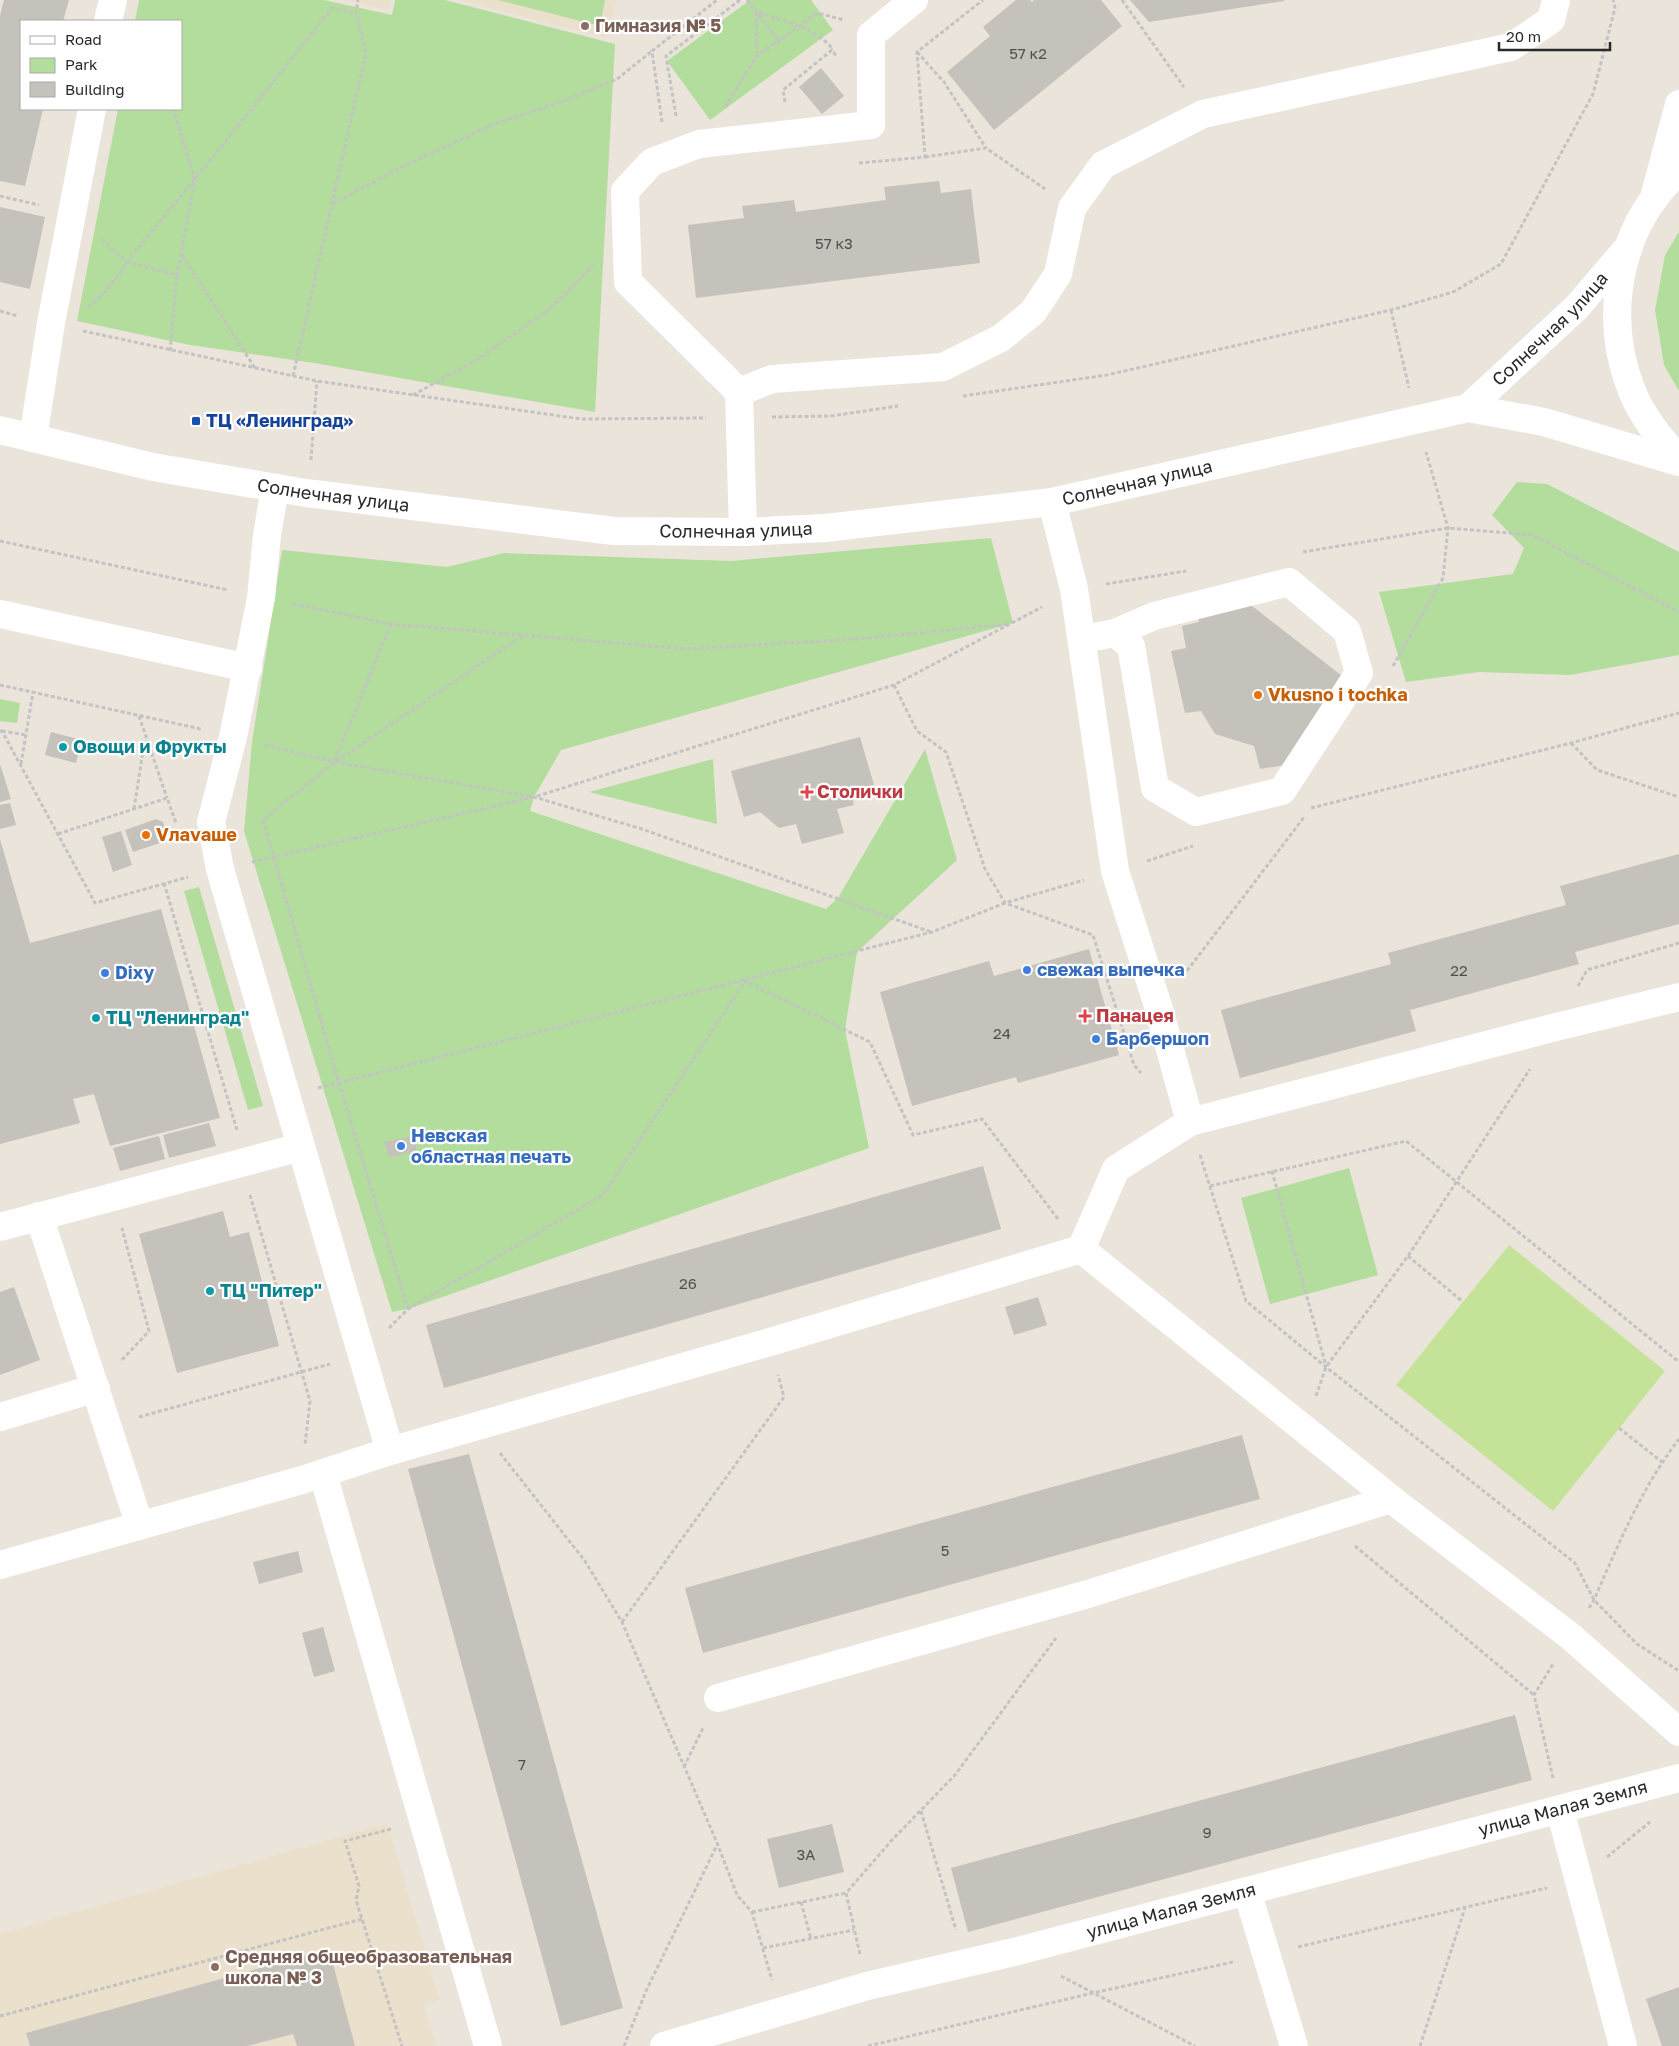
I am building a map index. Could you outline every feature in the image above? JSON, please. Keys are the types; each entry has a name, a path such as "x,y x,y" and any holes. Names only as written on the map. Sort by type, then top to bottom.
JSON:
{"street":[{"path":"108,20 113,0"},
{"path":"743,532 739,392 628,282 625,191 652,162 699,144 871,125 871,35 914,0"},
{"path":"739,392 772,379 943,367 1001,338 1033,312 1058,274 1072,208 1103,165 1203,114 1511,47 1551,20 1556,0"},
{"path":"1654,199 1679,104"},
{"path":"33,438 51,323 92,110"},
{"path":"1679,171 1654,199 1639,222 1628,247 1620,276 1616,305 1617,335 1623,364 1632,392 1646,419 1679,460"},
{"name":"Солнечная улица","path":"1468,408 1577,307 1628,247"},
{"name":"Солнечная улица","path":"0,430 153,467 275,488 614,531 743,532 825,528 1052,502 1468,408 1544,422 1679,460"},
{"path":"275,488 261,598 248,668 233,737 211,822 220,869 390,1451"},
{"path":"1052,502 1074,589 1083,639 1115,871 1159,1009 1190,1122"},
{"path":"1083,639 1115,633 1154,616 1289,582 1347,631 1359,673 1282,791 1196,812 1155,788 1131,646 1115,633"},
{"path":"0,614 248,668"},
{"path":"0,1565 312,1477 390,1451 770,1342 1081,1249 1116,1169 1190,1122 1556,1026 1679,997"},
{"path":"0,1227 301,1147"},
{"path":"39,1216 140,1526"},
{"path":"1081,1249 1391,1499 1570,1636 1679,1732"},
{"path":"0,1417 96,1388"},
{"path":"312,1477 488,2046"},
{"path":"718,1698 1088,1594 1391,1499"},
{"name":"улица Малая Земля","path":"664,2046 867,1986 1014,1952 1679,1778"},
{"path":"1560,1810 1623,2046"},
{"path":"1247,1891 1294,2046"}],"path":[{"path":"293,376 366,54 356,13 358,0"},
{"path":"692,19 717,0"},
{"path":"676,119 666,56 740,0"},
{"path":"747,0 779,41"},
{"path":"916,52 984,0"},
{"path":"1122,0 1203,114"},
{"path":"1613,0 1616,8"},
{"path":"51,323 97,301 332,8 356,13"},
{"path":"756,12 800,26 823,39 842,64"},
{"path":"756,12 757,56"},
{"path":"724,109 757,56 818,13 847,20"},
{"path":"785,107 783,90 832,50"},
{"path":"332,204 400,168 494,124 559,103 617,80 652,51"},
{"path":"916,52 944,82 986,148 1072,208"},
{"path":"916,52 925,157"},
{"path":"170,351 177,275 195,180 173,110"},
{"path":"857,163 925,157 986,148"},
{"path":"0,196 72,213 127,262 177,275"},
{"path":"413,395 478,359 550,309 626,233"},
{"path":"181,254 255,368"},
{"path":"310,460 317,381"},
{"path":"1300,552 1448,528 1532,535 1679,612"},
{"path":"0,540 261,598 391,624 522,636 687,649 857,638 1013,623"},
{"path":"220,869 534,797 894,685 1074,589 1192,570"},
{"path":"335,762 391,624"},
{"path":"408,1309 339,1082 263,820 335,762 522,636"},
{"path":"0,685 233,737 335,762 534,797 642,829 932,932"},
{"path":"894,685 917,731 946,752 985,869 1005,903 1093,935 1134,1065 1148,1080"},
{"path":"20,765 33,692"},
{"path":"1303,810 1571,743 1679,713"},
{"path":"139,716 176,824"},
{"path":"1,731 26,735"},
{"path":"1,731 95,903 185,878"},
{"path":"134,809 145,736"},
{"path":"1571,743 1597,770 1679,797"},
{"path":"58,834 167,798"},
{"path":"1115,871 1200,844"},
{"path":"286,1097 932,932 1005,903 1085,880"},
{"path":"164,884 239,1136 241,1162 310,1401 312,1477"},
{"path":"744,981 870,1042 913,1134 982,1119 1081,1249"},
{"path":"108,1425 362,1356 408,1309 603,1195 744,981"},
{"path":"1304,1430 1326,1367 1408,1256 1504,1112"},
{"path":"1190,1122 1246,1301 1326,1367 1575,1562 1594,1600 1636,1644 1679,1671"},
{"path":"1210,1186 1406,1141 1679,1362"},
{"path":"1272,1171 1326,1367"},
{"path":"96,1388 150,1331 113,1196"},
{"path":"1408,1256 1463,1302"},
{"path":"622,1622 784,1397 770,1342"},
{"path":"479,1425 585,1561 622,1622 718,1845 736,1894 752,1912 781,2012"},
{"path":"1619,1428 1662,1462"},
{"path":"1534,1696 1594,1600 1620,1540 1662,1462 1679,1439"},
{"path":"1324,1520 1534,1696 1560,1810"},
{"path":"752,1912 846,1893 892,1840 955,1775 1088,1594"},
{"path":"684,1767 718,1698"},
{"path":"396,1827 345,1841 358,1886 356,1900 402,2046"},
{"path":"624,2046 646,1991 718,1845"},
{"path":"846,1893 867,1986"},
{"path":"801,1902 811,1939"},
{"path":"1420,2046 1465,1908"},
{"path":"0,2016 362,1919"},
{"path":"763,1948 854,1930"}],"shaded area":[{"path":"344,0 391,0 389,10"},
{"name":"Гимназия № 5","path":"459,0 616,0 608,38"},
{"name":"Средняя общеобразовательная школа № 3","path":"387,1823 440,2000 424,2005 437,2046 0,2046 0,1934"}],"green space":[{"path":"139,0 324,0 392,15 395,0 445,0 615,44 595,412 314,363 190,345 77,321 118,110 182,110 182,20 135,20"},
{"path":"498,0 605,0 600,26"},
{"path":"750,0 811,0 833,30 710,120 667,61"},
{"path":"1679,232 1679,391 1664,365 1655,310 1665,255"},
{"path":"1517,482 1547,484 1679,552 1679,655 1570,675 1479,672 1406,682 1379,592 1513,574 1524,548 1492,515"},
{"path":"991,538 1013,623 561,750 534,797 530,811 826,909 838,898 925,749 957,860 857,952 845,1030 869,1148 408,1309 392,1312 244,831 252,742 282,550 447,567 504,553 731,561"},
{"path":"0,699 20,703 17,723 0,721"},
{"path":"713,759 717,824 589,792"},
{"path":"199,887 263,1106 248,1110 184,891"},
{"path":"1349,1168 1378,1275 1270,1304 1241,1198"},
{"path":"1509,1245 1665,1371 1553,1511 1396,1385"}],"building":[{"path":"4,0 69,0 63,20 20,20 20,110 43,110 25,186 0,181 0,16"},
{"path":"1016,0 1030,0 1032,2 1034,0 1101,0 1122,26 994,130 947,72 990,36 983,27"},
{"path":"1130,0 1284,0 1284,1 1149,22"},
{"path":"821,68 844,96 822,114 799,87"},
{"path":"939,181 941,193 971,189 980,263 696,298 688,225 744,218 742,206 794,200 796,212 886,200 884,187"},
{"path":"0,207 45,217 30,289 0,282"},
{"name":"Vkusno i tochka","path":"1243,599 1346,679 1291,764 1260,769 1254,746 1215,734 1201,711 1185,713 1171,651 1186,648 1182,626 1199,622 1197,607"},
{"name":"Овощи и Фрукты","path":"51,732 82,740 76,763 45,755"},
{"path":"860,737 874,785 850,790 854,805 837,809 844,833 802,844 796,824 779,828 760,812 744,817 731,771"},
{"path":"0,764 11,799 0,802"},
{"path":"10,803 16,825 0,829 0,805"},
{"path":"156,819 163,822 169,840 133,852 125,830"},
{"path":"121,831 132,865 113,872 102,837"},
{"name":"ТЦ \"Ленинград\"","path":"0,839 30,943 161,909 220,1118 110,1146 94,1094 73,1099 80,1123 0,1144"},
{"path":"1679,854 1679,924 1575,952 1579,964 1410,1010 1416,1031 1240,1078 1221,1010 1391,964 1388,953 1566,905 1560,886"},
{"path":"1089,949 1119,1055 1018,1083 1016,1077 912,1106 880,992 989,961 994,976"},
{"path":"209,1123 216,1146 169,1158 163,1135"},
{"path":"159,1136 165,1159 120,1171 113,1148"},
{"name":"Невская областная печать","path":"414,1136 417,1151 388,1157 385,1142"},
{"path":"983,1166 1001,1229 444,1388 426,1325"},
{"name":"ТЦ \"Питер\"","path":"223,1211 230,1237 249,1232 279,1346 177,1373 139,1234"},
{"path":"14,1287 40,1360 0,1375 0,1292"},
{"path":"1038,1297 1047,1325 1014,1335 1005,1307"},
{"path":"1242,1435 1260,1499 703,1653 685,1588"},
{"path":"469,1454 623,2008 561,2026 408,1469"},
{"path":"298,1551 303,1572 259,1584 253,1562"},
{"path":"323,1627 335,1671 314,1677 302,1633"},
{"path":"1515,1715 1532,1780 968,1932 951,1868"},
{"path":"832,1824 844,1872 779,1888 767,1839"},
{"path":"329,1949 355,2046 297,2046 293,2034 247,2046 30,2046 26,2033"},
{"path":"1679,1987 1679,2046 1662,2046 1646,1999"}],"place":[{"name":"Гимназия № 5","path":"585,26"},
{"name":"ТЦ «Ленинград»","path":"196,421"},
{"name":"Vkusno i tochka","path":"1258,695"},
{"name":"Овощи и Фрукты","path":"63,747"},
{"name":"Столички","path":"807,792"},
{"name":"Vлаvаше","path":"146,835"},
{"name":"свежая выпечка","path":"1027,970"},
{"name":"Dixy","path":"105,973"},
{"name":"Панацея","path":"1085,1016"},
{"name":"ТЦ \"Ленинград\"","path":"96,1018"},
{"name":"Барбершоп","path":"1096,1039"},
{"name":"Невская областная печать","path":"401,1146"},
{"name":"ТЦ \"Питер\"","path":"210,1291"},
{"name":"Средняя общеобразовательная школа № 3","path":"215,1967"}]}
